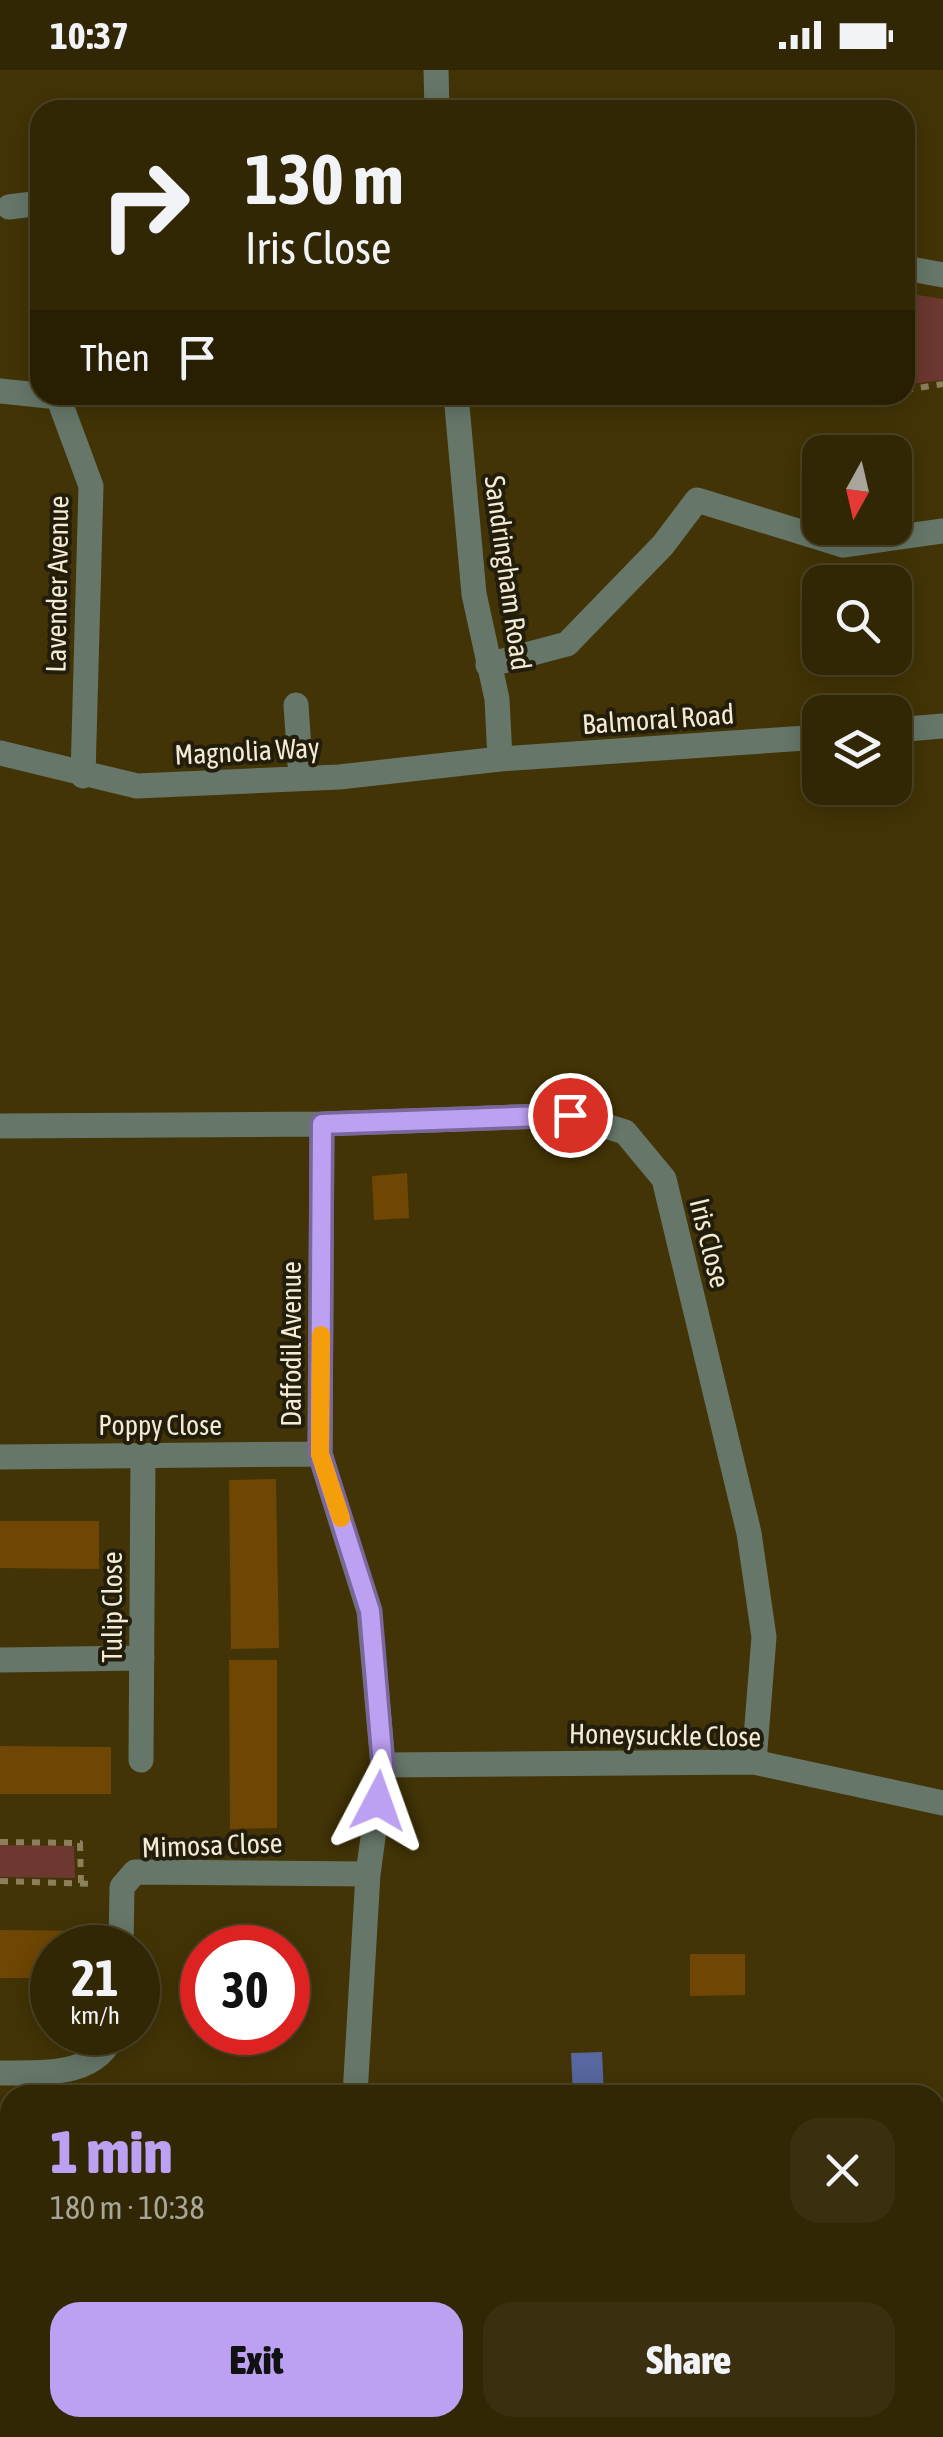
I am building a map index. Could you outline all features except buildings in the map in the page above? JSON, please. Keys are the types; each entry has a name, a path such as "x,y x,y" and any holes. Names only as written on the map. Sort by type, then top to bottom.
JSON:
{"street":[{"path":"436,70 437,100"},
{"path":"10,207 30,204"},
{"path":"915,270 943,275"},
{"name":"Lavender Avenue","path":"0,391 30,394"},
{"name":"Lavender Avenue","path":"62,405 91,486 83,776"},
{"name":"Sandringham Road","path":"457,405 474,594 497,699 500,759"},
{"path":"488,665 567,644 663,546 697,500 844,545 943,531"},
{"path":"296,705 301,778"},
{"path":"912,729 943,726"},
{"name":"Balmoral Road","path":"500,759 802,737"},
{"name":"Magnolia Way","path":"0,753 137,786 301,778 500,759"},
{"name":"Iris Close","path":"0,1126 322,1124 570,1115 626,1132 664,1180 749,1533 764,1638 754,1762"},
{"name":"Daffodil Avenue","path":"322,1124 320,1454 370,1611 383,1765 368,1874 356,2085"},
{"name":"Poppy Close","path":"0,1457 320,1454"},
{"name":"Tulip Close","path":"141,1760 143,1455"},
{"path":"0,1660 142,1658"},
{"name":"Honeysuckle Close","path":"383,1765 754,1762 943,1803"},
{"name":"Mimosa Close","path":"121,1925 122,1887 134,1872 368,1874"},
{"path":"0,2073 66,2072 92,2061 97,2055"}],"path":[{"path":"915,388 943,384"},
{"path":"0,1842 80,1843 81,1883"},
{"path":"0,1881 122,1887"}],"shaded area":[{"path":"915,295 943,299 943,380 915,384"},
{"path":"0,1845 74,1846 75,1878 0,1877"}],"water":[{"path":"602,2052 604,2085 573,2085 571,2053"}],"slow traffic":[{"path":"321,1335 320,1454 341,1518"}],"route":[{"path":"378,1801 383,1765 370,1611 320,1454 322,1124 570,1115"}]}
